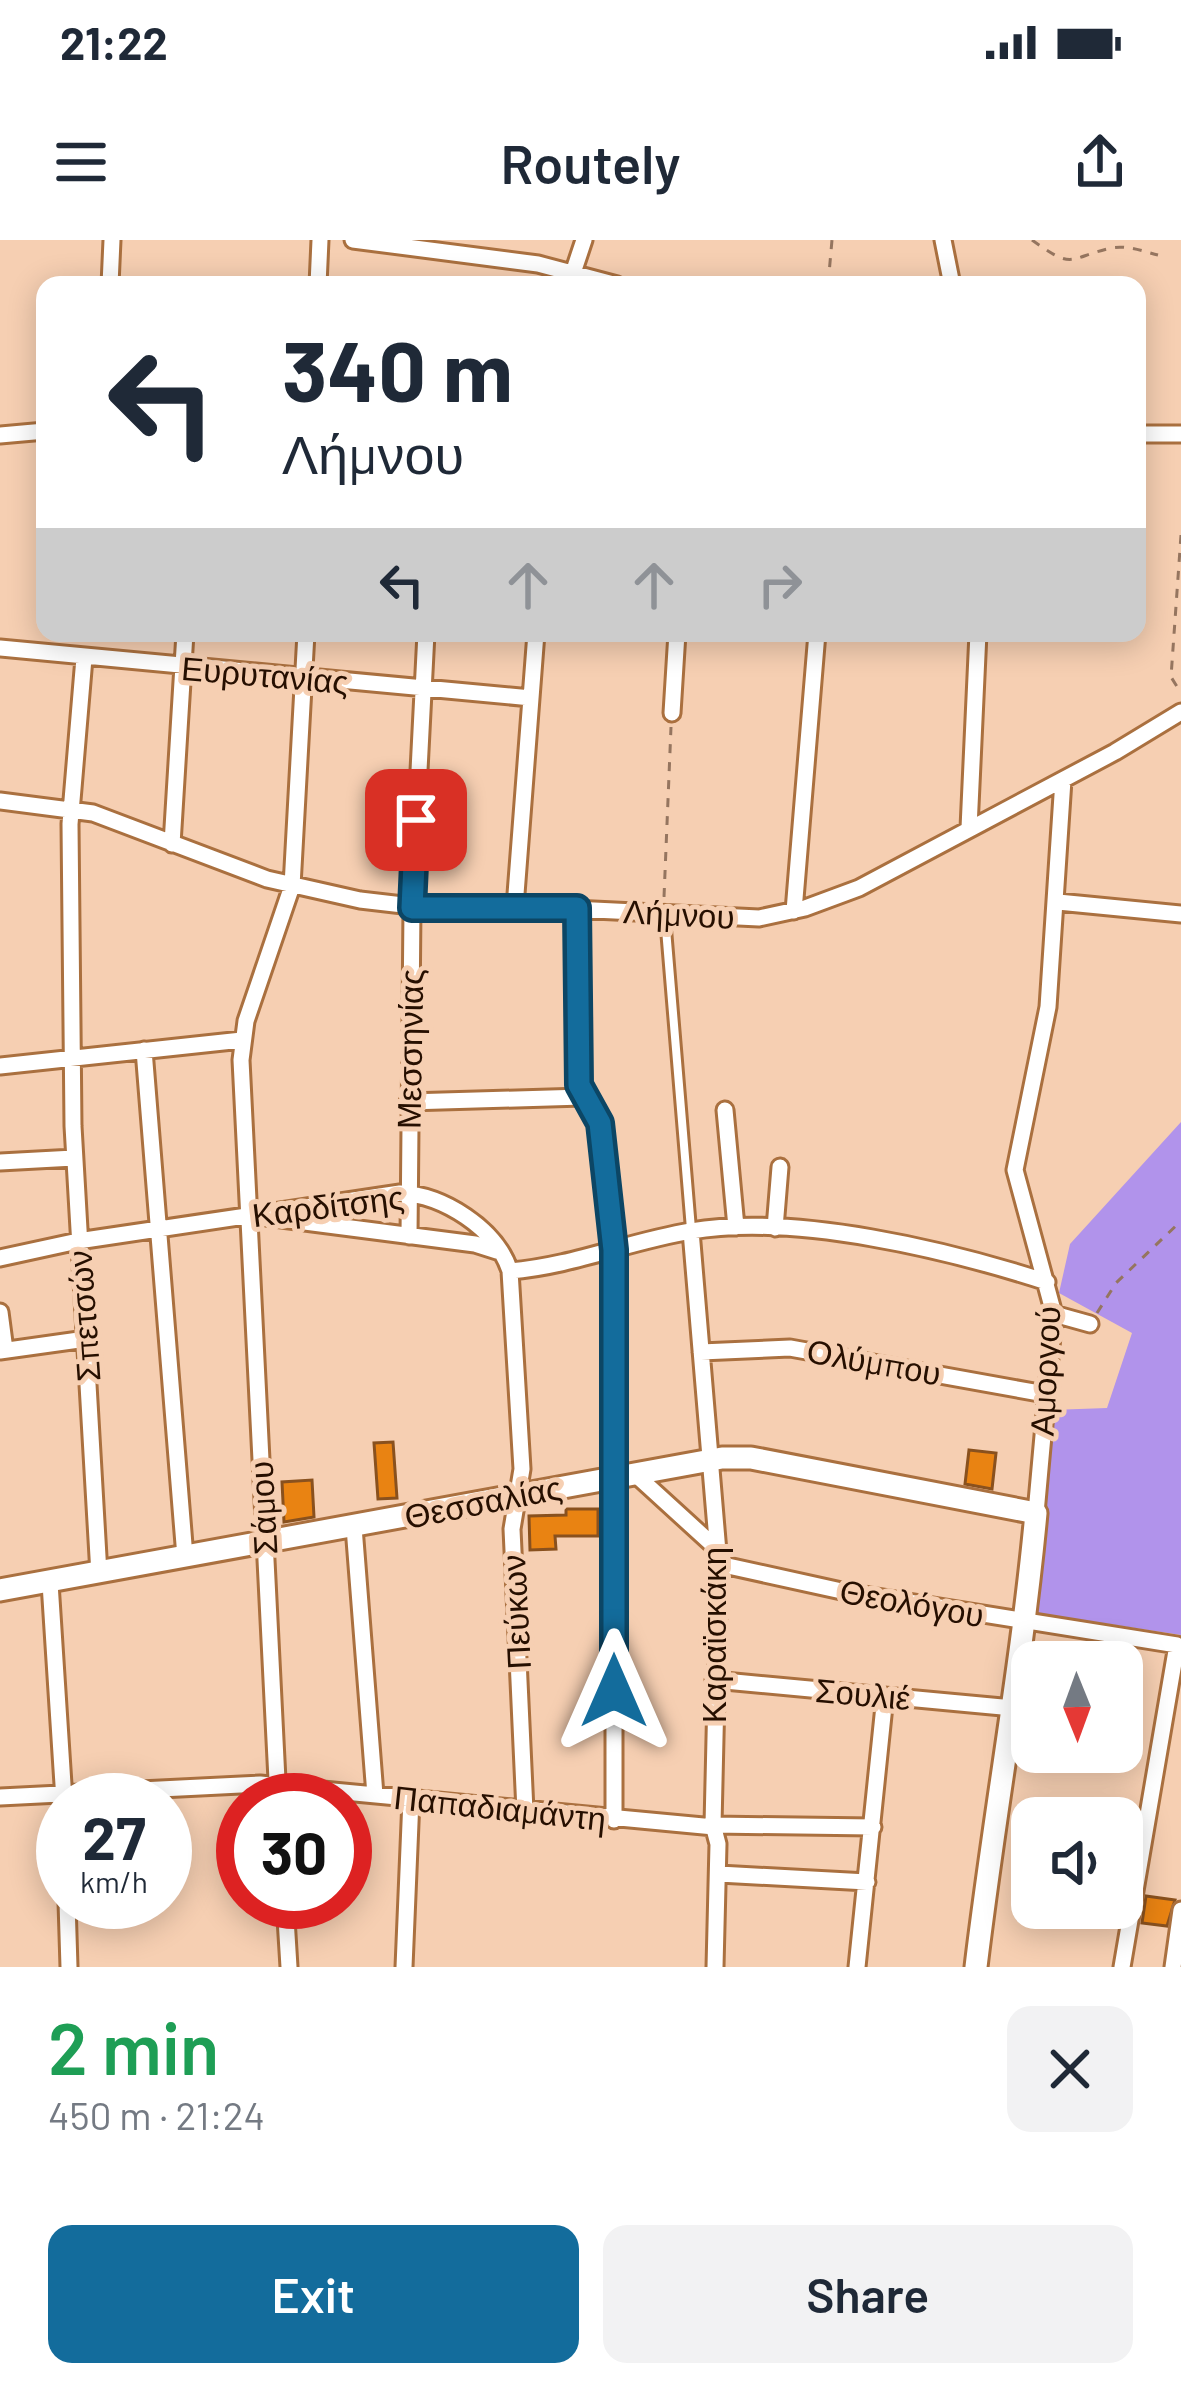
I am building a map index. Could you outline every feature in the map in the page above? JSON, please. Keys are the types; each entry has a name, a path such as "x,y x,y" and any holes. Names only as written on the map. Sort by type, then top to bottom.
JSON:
{"street":[{"path":"110,276 112,240"},
{"path":"319,276 320,240"},
{"path":"353,240 538,264 564,276"},
{"path":"572,276 584,240"},
{"path":"944,240 950,276"},
{"path":"0,435 36,432"},
{"path":"1146,434 1181,434"},
{"path":"172,844 184,642"},
{"path":"0,1066 242,1040 292,886 305,642"},
{"name":"Μεσσηνίας","path":"409,1236 412,908 425,642"},
{"path":"515,907 535,642"},
{"path":"672,713 676,642"},
{"path":"794,911 817,642"},
{"path":"969,828 978,642"},
{"name":"Ευρυτανίας","path":"0,648 531,698"},
{"name":"Σπετσών","path":"84,658 70,807 72,1058 98,1574"},
{"name":"Λήμνου","path":"0,801 70,807 292,886 412,908 577,908 759,918 860,888 1181,712"},
{"name":"Αμοργού","path":"1023,1641 1054,1314 1015,1170 1048,1007 1063,780"},
{"path":"1058,902 1181,914"},
{"path":"577,908 578,1070 583,1097 600,1123 614,1250 625,1476 614,1820"},
{"name":"Σάμου","path":"242,1040 277,1773"},
{"path":"144,1050 185,1557"},
{"path":"408,1102 583,1097"},
{"path":"725,1110 736,1227"},
{"path":"0,1162 74,1158"},
{"path":"775,1228 780,1168"},
{"name":"Καρδίτσης","path":"0,1258 158,1228 409,1193 459,1213 501,1252 510,1271"},
{"path":"251,1216 475,1244 501,1252"},
{"path":"510,1271 691,1231 736,1227 936,1249 1047,1282"},
{"name":"Καραϊσκάκη","path":"691,1231 719,1564 714,1680 716,1967"},
{"name":"Πεύκων","path":"510,1271 522,1468 512,1529 525,1811"},
{"path":"0,1312 3,1350 86,1339"},
{"path":"1054,1314 1090,1324"},
{"name":"Ολύμπου","path":"701,1352 790,1348 1045,1394"},
{"name":"Θεσσαλίας","path":"0,1590 708,1461 751,1458 1036,1513"},
{"path":"625,1476 715,1547"},
{"path":"353,1527 375,1795"},
{"name":"Θεολόγου","path":"719,1564 1026,1623 1177,1645 1122,1967"},
{"path":"50,1583 62,1773"},
{"name":"Σουλιέ","path":"714,1680 1011,1708"},
{"path":"857,1967 885,1696"},
{"name":"Αμοργού","path":"976,1967 1011,1715"},
{"name":"Παπαδιαμάντη","path":"372,1795 614,1820 873,1827"},
{"name":"Παπαδιαμάντη","path":"0,1797 36,1797"},
{"path":"404,1967 411,1799"},
{"path":"718,1874 867,1882"},
{"path":"1173,1967 1181,1910"},
{"path":"68,1929 69,1967"},
{"path":"287,1929 289,1967"}],"lane":[{"path":"665,916 691,1231"}],"path":[{"path":"829,276 832,240"},
{"path":"1032,240 1073,260 1127,247 1158,255"},
{"path":"1181,535 1172,677 1181,693"},
{"path":"665,916 663,845 672,713"},
{"path":"1090,1324 1108,1293 1181,1221"}],"shaded area":[{"path":"1181,1122 1181,1635 1029,1612 1051,1410 1107,1408 1132,1333 1059,1293 1070,1244"}],"building":[{"path":"393,1442 397,1498 378,1499 374,1443"},
{"path":"969,1450 996,1453 992,1489 965,1484"},
{"path":"312,1480 314,1517 284,1522 282,1482"},
{"path":"566,1509 598,1509 598,1536 555,1536 556,1549 530,1550 529,1516 566,1515"},
{"path":"1146,1896 1175,1900 1167,1926 1143,1923"}],"route":[{"path":"416,820 412,908 577,908 579,1085 600,1123 614,1250 614,1691"}]}
